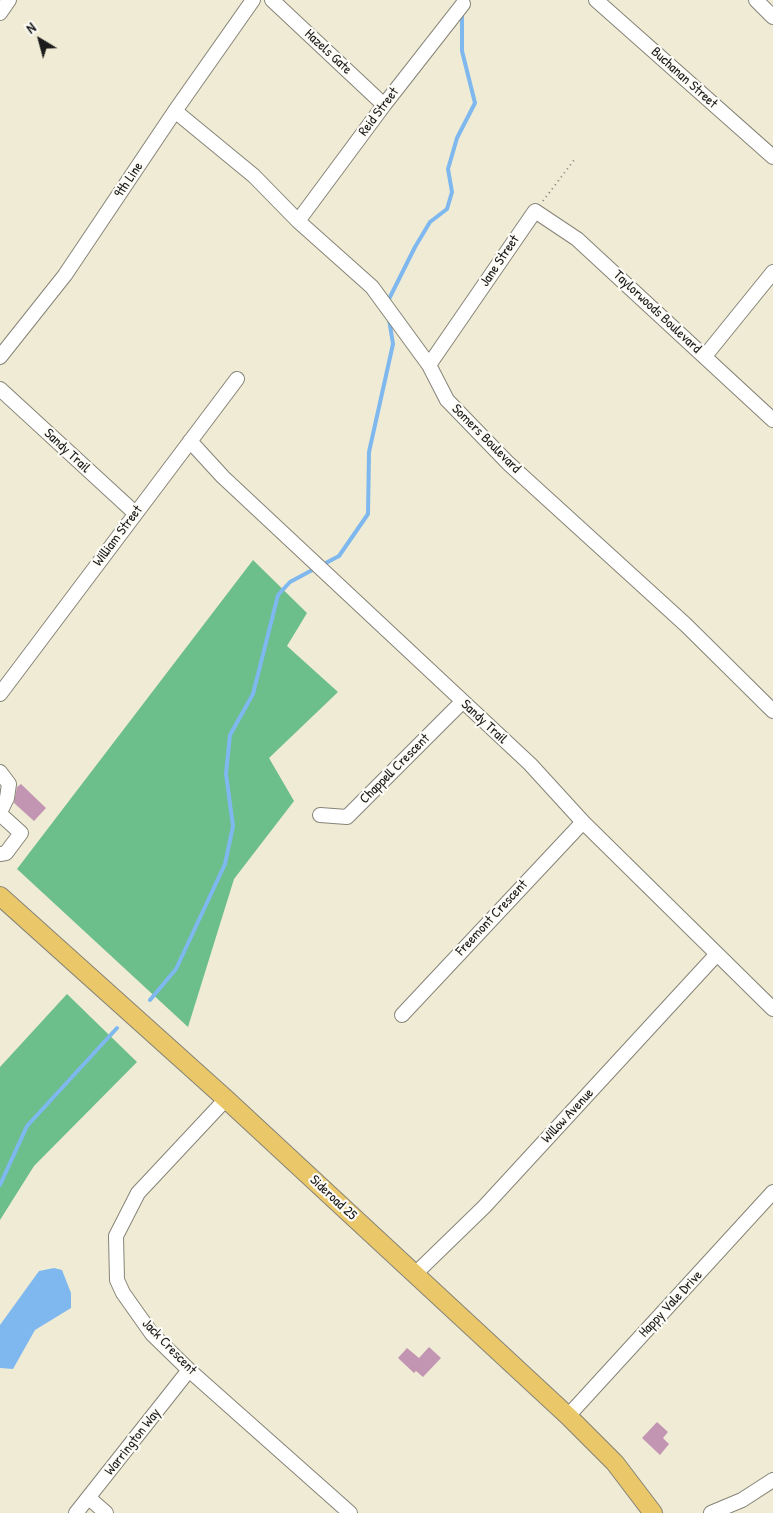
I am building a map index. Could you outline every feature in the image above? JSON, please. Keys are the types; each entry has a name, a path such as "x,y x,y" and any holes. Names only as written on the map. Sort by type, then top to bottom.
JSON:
{"main road":[{"name":"Sideroad 25","path":"0,896 226,1099 568,1416 615,1463 653,1513"}],"street":[{"path":"0,13 9,0"},
{"name":"9th Line","path":"0,357 65,275 175,111 253,0"},
{"name":"Hazels Gate","path":"272,0 384,105"},
{"name":"Buchanan Street","path":"596,0 773,157"},
{"path":"756,0 773,17"},
{"path":"771,0 773,9"},
{"name":"Reid Street","path":"298,221 384,105 463,4"},
{"name":"Somers Boulevard","path":"175,111 254,176 298,221 372,288 429,365 447,400 508,463 686,625 773,711"},
{"name":"Taylorwoods Boulevard","path":"535,211 577,238 773,420"},
{"name":"Jane Street","path":"429,365 535,211"},
{"path":"705,356 773,272"},
{"name":"William Street","path":"0,694 237,379"},
{"name":"Sandy Trail","path":"0,388 135,513"},
{"name":"Sandy Trail","path":"190,441 222,477 530,764 583,822 773,1009"},
{"name":"Chappell Crescent","path":"320,815 347,817 462,702"},
{"path":"0,772 9,784 7,798 0,813 21,833 6,853 0,854"},
{"name":"Freemont Crescent","path":"402,1015 583,822"},
{"name":"Willow Avenue","path":"415,1274 484,1206 717,954"},
{"name":"Jack Crescent","path":"226,1099 138,1192 116,1236 118,1280 123,1293 152,1334 189,1370 350,1513"},
{"name":"Happy Vale Drive","path":"568,1416 773,1192"},
{"name":"Warrington Way","path":"76,1513 189,1370"},
{"path":"710,1513 742,1500 773,1480"},
{"path":"89,1498 106,1513"}],"path":[{"path":"535,211 574,160"}],"green space":[{"path":"253,560 307,613 287,646 338,692 269,758 294,801 234,879 188,1027 17,869"},
{"path":"67,994 137,1062 34,1166 0,1220 0,1067"}],"water":[{"path":"54,1268 62,1270 71,1293 71,1308 35,1330 13,1369 0,1368 0,1325 39,1271"}],"building":[{"path":"21,784 46,808 34,821 14,803 17,787"},
{"path":"429,1347 441,1358 423,1377 416,1371 414,1373 398,1358 407,1348 419,1358"},
{"path":"657,1422 668,1432 663,1438 669,1444 660,1455 642,1438"}],"waterway":[{"path":"387,303 415,247 430,222 447,209 452,192 448,169 457,138 475,103 462,51 462,12"},
{"path":"322,565 339,556 368,514 369,452 393,344 389,319"},
{"path":"150,1000 176,969 225,864 233,826 226,774 230,735 253,694 278,595 290,582 316,568"},
{"path":"0,1185 27,1126 117,1028"}]}
